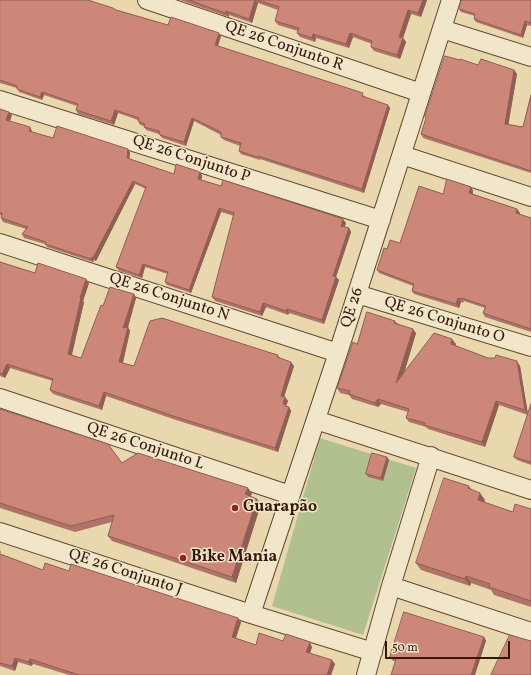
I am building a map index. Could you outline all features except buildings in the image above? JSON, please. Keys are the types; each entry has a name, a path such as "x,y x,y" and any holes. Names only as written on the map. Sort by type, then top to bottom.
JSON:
{"street":[{"name":"QE 26 Conjunto R","path":"147,0 421,93"},
{"name":"QE 26","path":"251,614 338,353 451,0"},
{"path":"442,29 531,57"},
{"name":"QE 26 Conjunto P","path":"0,100 381,220"},
{"path":"402,155 531,197"},
{"name":"QE 26 Conjunto N","path":"0,243 338,353"},
{"name":"QE 26 Conjunto O","path":"357,294 531,347"},
{"name":"QE 26 Conjunto L","path":"0,398 290,495"},
{"path":"316,420 431,456 531,490"},
{"path":"366,675 391,586 431,456"},
{"name":"QE 26 Conjunto J","path":"0,532 373,652"},
{"path":"391,586 531,632"}],"green space":[{"path":"320,438 416,468 363,635 272,606"}],"place":[{"name":"Guarapão","path":"235,508"},
{"name":"Bike Mania","path":"183,558"}]}
